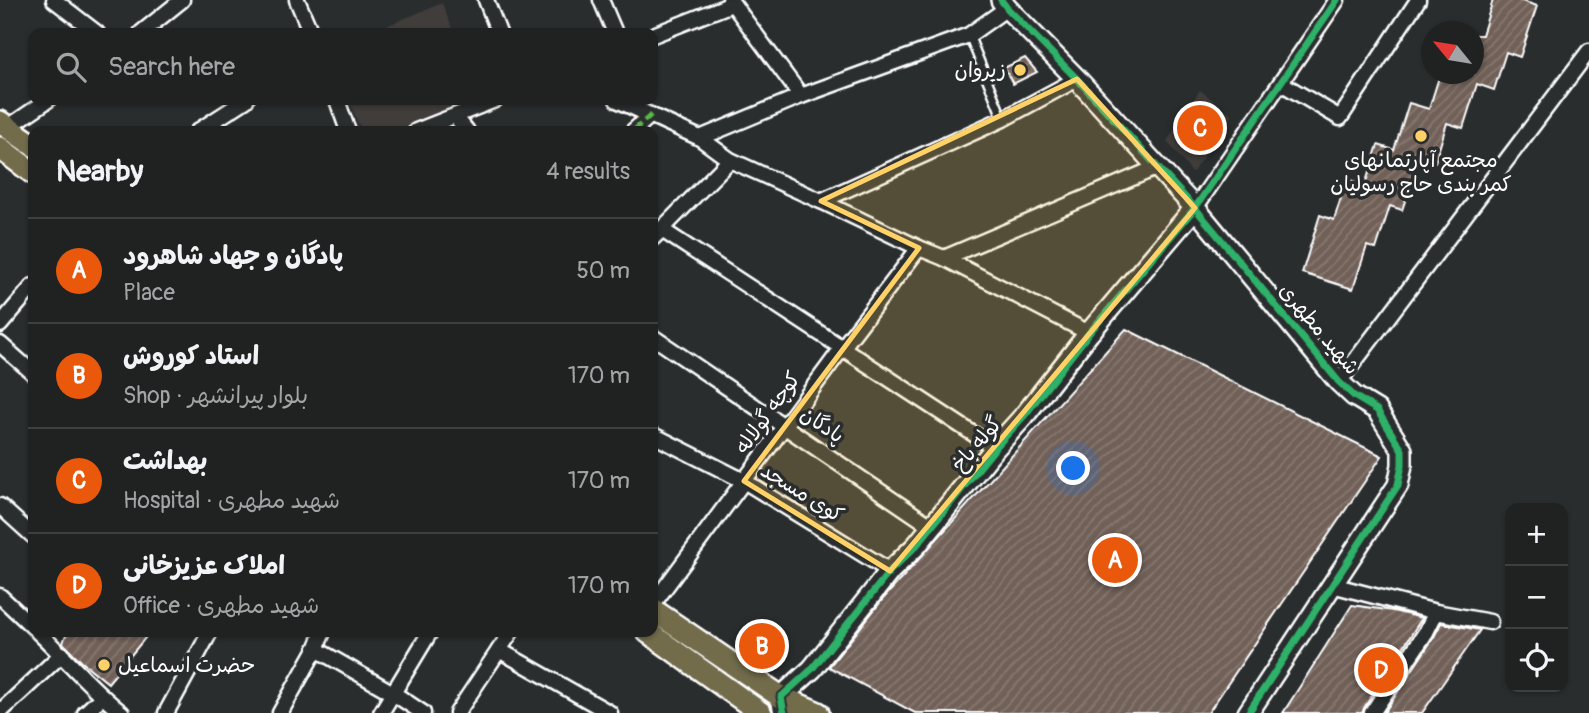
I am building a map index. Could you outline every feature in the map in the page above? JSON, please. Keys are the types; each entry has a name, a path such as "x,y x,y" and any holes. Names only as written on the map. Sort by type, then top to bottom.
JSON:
{"main road":[{"path":"4,125 28,142"},
{"path":"0,148 28,169"},
{"path":"658,611 782,705 818,713"},
{"path":"655,637 761,713"}],"street":[{"path":"54,0 90,28"},
{"path":"147,28 182,0"},
{"path":"297,0 309,28"},
{"path":"486,0 497,28"},
{"path":"601,0 613,28"},
{"path":"1195,208 1337,0"},
{"path":"1281,83 1340,118 1418,0"},
{"path":"658,33 731,2 802,96"},
{"path":"701,138 802,96 969,35 1004,4"},
{"name":"شهید مطهری","path":"1004,4 1195,208 1339,382 1354,396 1377,410 1402,450 1398,485 1248,713"},
{"path":"1339,382 1589,51"},
{"path":"821,201 1003,119 1077,79"},
{"path":"4,125 39,105"},
{"path":"206,126 238,105"},
{"path":"339,105 346,126"},
{"path":"429,126 482,105"},
{"path":"628,105 701,138 730,160 944,258 1089,333"},
{"path":"639,126 651,115"},
{"path":"455,116 463,126"},
{"path":"658,233 730,160"},
{"path":"944,258 1158,167"},
{"name":"گوله باخ","path":"782,705 890,571 916,546 1089,333 1195,208"},
{"path":"658,235 842,347 995,448"},
{"name":"کوچه گولاله","path":"658,600 842,347 919,248"},
{"path":"0,325 28,292"},
{"name":"پادگان","path":"658,340 931,526"},
{"path":"0,344 28,369"},
{"name":"کوی مسجد","path":"658,438 744,481 890,571"},
{"path":"0,506 28,531"},
{"path":"1332,585 1490,622"},
{"path":"0,596 28,622"},
{"path":"1372,713 1426,632 1436,611"},
{"path":"43,637 102,697 122,713"},
{"path":"166,713 206,637"},
{"path":"280,713 321,637"},
{"path":"381,713 427,637"},
{"path":"457,713 508,637"},
{"path":"316,649 423,713"},
{"path":"499,650 610,713"},
{"path":"0,712 62,654"},
{"path":"85,713 102,697"}],"lane":[{"path":"969,35 1003,119"}],"highlighted area":[{"path":"1077,79 1195,208 890,571 744,481 919,248 821,201"}],"shaded area":[{"path":"442,3 452,28 381,28"},
{"path":"1200,90 1233,115 1192,173 1167,141"},
{"path":"351,105 468,105 408,126 359,126"}],"building":[{"name":"مجتمع آپارتمانهای کمر بندی حاج رسولیان","path":"1493,0 1519,0 1537,6 1520,57 1506,52 1494,90 1477,84 1484,84 1484,29"},
{"name":"زیروان","path":"1025,58 1037,72 1013,84 1004,68"},
{"name":"مجتمع آپارتمانهای کمر بندی حاج رسولیان","path":"1437,84 1477,84 1463,128 1447,123 1435,162 1420,157 1402,210 1390,206 1376,249 1367,246 1353,289 1302,273 1320,215 1334,220 1347,179 1365,185 1378,145 1394,150 1409,103 1429,109"},
{"path":"1126,329 1382,456 1208,713 915,713 829,667 883,599"},
{"path":"1352,605 1422,618 1362,713 1283,713"},
{"path":"759,622 784,638 765,668 740,653"},
{"path":"1441,623 1480,630 1422,713 1384,713 1434,637"},
{"name":"حضرت اسماعیل","path":"65,637 146,637 108,683 63,643"}],"marked path":[{"path":"639,126 651,115"}],"cycle path":[{"path":"1001,0 1195,208 1339,382 1354,396 1377,410 1402,450 1398,485 1248,713"},
{"path":"784,713 781,697 812,669 890,571 916,546 1089,333 1195,208 1337,0"}],"place":[{"name":"زیروان","path":"1020,70"},
{"name":"بهداشت","path":"1200,128"},
{"name":"مجتمع آپارتمانهای کمر بندی حاج رسولیان","path":"1421,136"},
{"name":"پادگان و جهاد شاهرود","path":"1115,560"},
{"name":"استاد کوروش","path":"762,646"},
{"name":"حضرت اسماعیل","path":"104,665"},
{"name":"املاک عزیزخانی","path":"1381,670"}]}
